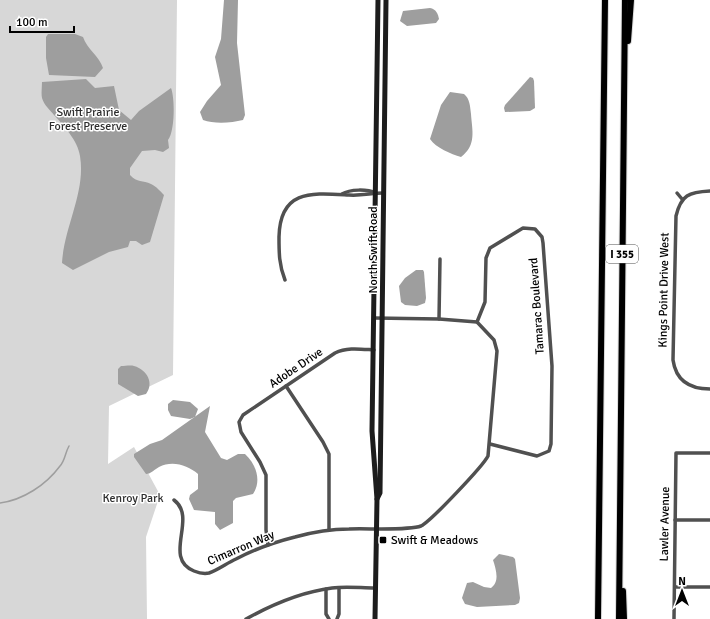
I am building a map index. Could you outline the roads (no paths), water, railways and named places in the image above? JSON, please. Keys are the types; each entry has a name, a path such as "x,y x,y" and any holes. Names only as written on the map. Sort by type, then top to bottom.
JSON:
{"highway":[{"name":"I 355","path":"598,619 606,0"},
{"name":"I 355","path":"619,619 625,0"},
{"path":"624,89 631,0"},
{"path":"620,507 624,619"}],"street":[{"name":"North Swift Road","path":"375,619 377,499 372,431 378,0"},
{"name":"North Swift Road","path":"377,499 380,493 386,0"},
{"path":"677,193 682,199 694,193 710,191"},
{"path":"285,280 279,260 279,224 284,211 290,202 302,196 342,194 369,195 383,193"},
{"name":"Kings Point Drive West","path":"682,199 679,204 675,221 673,360 678,376 682,381"},
{"name":"Tamarac Boulevard","path":"477,322 486,302 486,258 490,248 522,228 535,229 542,236 543,243 552,366 551,444 549,451 537,456 490,444"},
{"path":"439,319 440,259"},
{"path":"374,318 439,319 477,322"},
{"name":"Cimarron Way","path":"174,500 180,505 184,515 180,553 185,565 191,570 199,573 209,573 268,545 295,537 329,530 410,528 424,525 478,470 488,456 497,352 494,340 477,322"},
{"name":"Adobe Drive","path":"268,545 266,530 266,475 260,462 241,432 238,424 243,415 341,350 374,350"},
{"path":"677,384 682,381 694,388 710,389"},
{"path":"286,386 323,442 329,454 329,530"},
{"name":"Lawler Avenue","path":"674,619 676,454 710,453"},
{"path":"675,520 710,520"},
{"path":"675,588 710,587"},
{"path":"246,619 272,604 305,593 339,588 375,588"},
{"path":"337,619 339,614 339,588"},
{"path":"326,589 326,614 329,619"}],"waterway":[{"path":"0,503 17,499 41,485 62,464 69,446"}],"place":[{"name":"Swift & Meadows","path":"383,540"}],"park label":[{"name":"Swift Prairie Forest Preserve","path":"88,119"},
{"name":"Kenroy Park","path":"133,498"}]}
